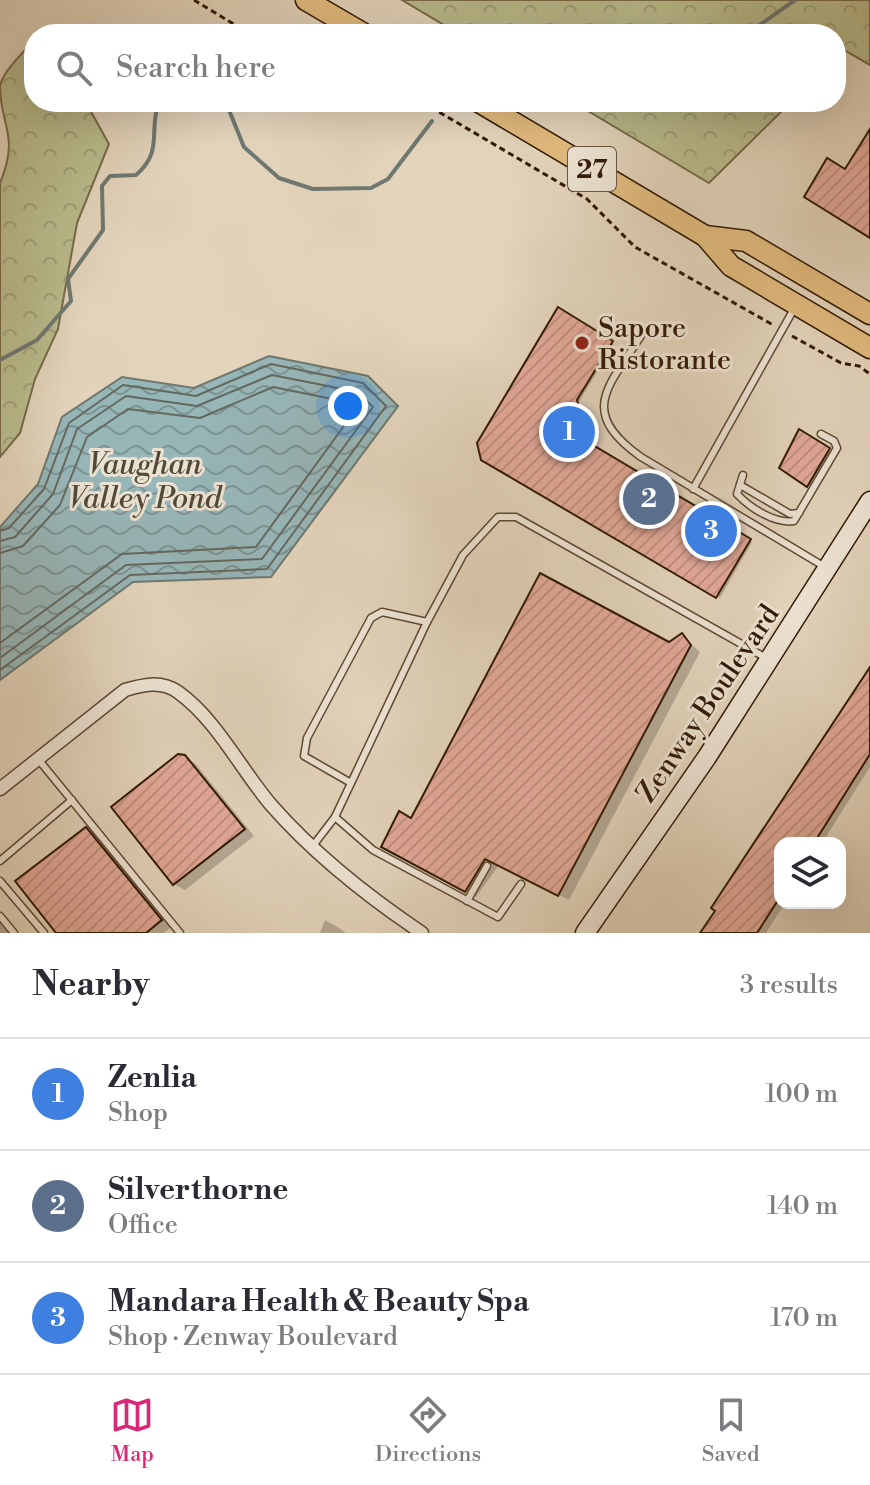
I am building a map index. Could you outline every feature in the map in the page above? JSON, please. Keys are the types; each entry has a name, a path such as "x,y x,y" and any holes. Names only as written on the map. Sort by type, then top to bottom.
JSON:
{"main road":[{"path":"306,0 347,24"},
{"name":"27","path":"496,112 705,236 731,266 870,348"},
{"name":"27","path":"705,236 746,241 870,314"}],"street":[{"name":"Zenway Boulevard","path":"585,933 771,660 870,501"},
{"path":"0,789 125,690 147,684 162,685 177,691 206,721 271,805 312,847 359,890 422,933"}],"lane":[{"path":"693,489 796,305"},
{"path":"644,331 605,394 604,419 622,444 829,569"},
{"path":"743,475 737,494 744,502 782,523 794,521 837,448 834,441 821,434"},
{"path":"740,485 790,514 799,513"},
{"path":"312,847 335,817 427,622 463,555 498,517 516,517 771,660"},
{"path":"351,783 304,756 307,738 371,618 382,612 402,613 427,622"},
{"path":"38,759 180,933"},
{"path":"0,861 72,800"},
{"path":"335,817 373,850 498,917 521,884"},
{"path":"467,901 487,866"},
{"path":"0,881 44,933"},
{"path":"0,916 14,933"}],"path":[{"path":"194,0 234,24"},
{"path":"439,112 587,199 635,247 841,363 859,366 870,374"}],"green space":[{"path":"402,0 870,0 870,65 846,51 846,24 442,24"},
{"path":"24,51 24,112 91,112 109,144 77,223 58,329 35,379 20,433 0,457 0,183 6,167 9,142 0,86 9,68"},
{"path":"590,112 781,112 709,183"}],"water":[{"name":"Vaughan Valley Pond","path":"269,356 368,376 398,406 271,577 133,582 0,680 0,527 38,484 62,417 122,377 194,388"}],"building":[{"path":"870,129 870,238 804,197 827,158 845,169"},
{"path":"558,307 613,341 577,400 588,442 751,539 716,598 481,460 477,443"},
{"path":"799,429 830,448 807,487 779,468"},
{"path":"540,573 669,642 682,633 691,645 558,896 485,859 465,892 381,847 399,811 411,818"},
{"path":"870,667 870,754 818,837 774,837 774,906 757,933 700,933 715,911 711,908"},
{"path":"178,754 185,755 245,829 173,885 111,807"},
{"path":"86,827 162,920 146,933 56,933 15,881"}],"waterway":[{"path":"761,24 795,0"},
{"path":"0,360 37,340 71,301 68,279 103,230 102,186 110,176 136,175 150,158 157,112"},
{"path":"230,112 244,147 279,178 313,189 371,188 388,179 432,121"}],"place":[{"name":"Sapore Ristorante","path":"582,343"},
{"name":"Zenlia","path":"569,432"},
{"name":"Silverthorne","path":"649,499"},
{"name":"Mandara Health & Beauty Spa","path":"711,531"}]}
